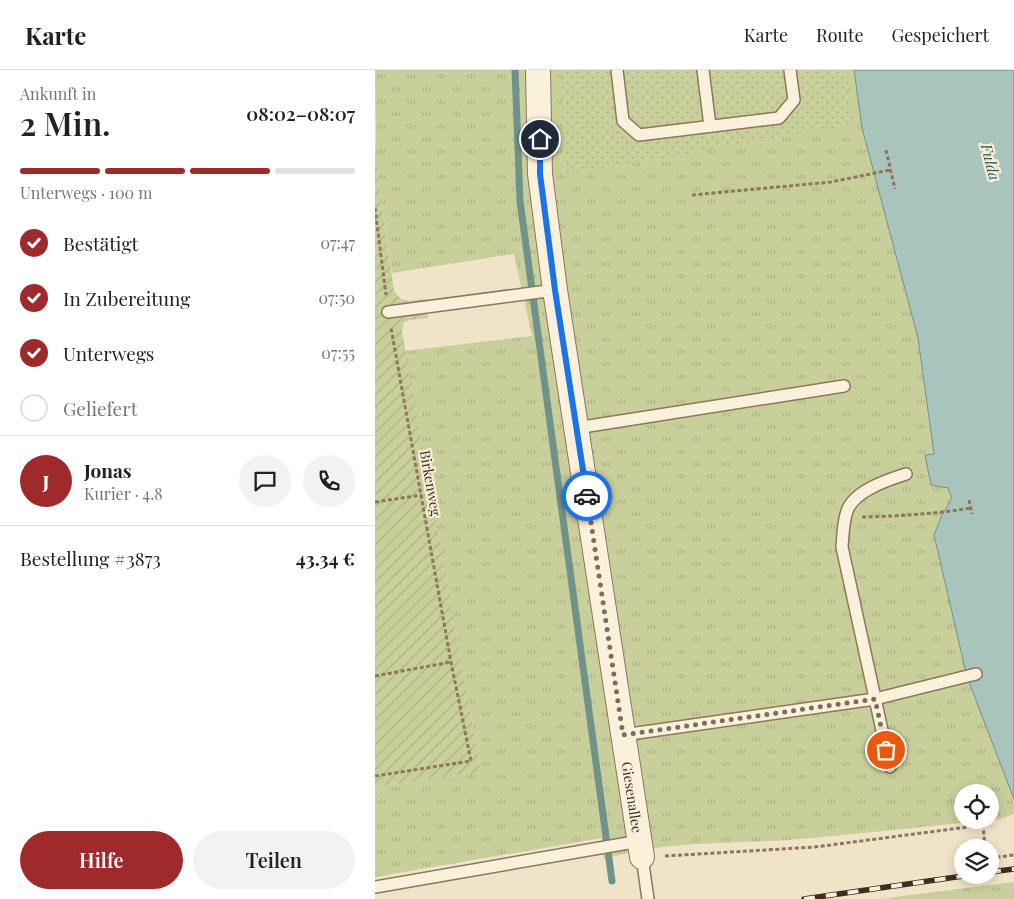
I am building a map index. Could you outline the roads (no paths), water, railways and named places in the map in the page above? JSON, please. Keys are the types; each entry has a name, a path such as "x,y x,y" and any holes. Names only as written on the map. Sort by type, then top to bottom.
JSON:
{"street":[{"name":"Giesenallee","path":"538,70 540,174 548,291 576,428 623,735 634,848"}],"lane":[{"path":"617,70 623,121 639,135 779,118 793,100 790,70"},
{"path":"703,70 710,126"},
{"path":"388,312 548,291"},
{"path":"576,428 844,386"},
{"path":"889,767 842,547 843,526 847,509 870,489 886,480 906,474"},
{"path":"623,735 875,699 976,674"},
{"path":"375,887 599,848 634,848"},
{"name":"Giesenallee","path":"634,848 649,899"}],"water":[{"name":"Fulda","path":"854,70 1014,70 1014,799 967,677 934,535 942,515 952,498 948,488 931,485 925,455 934,454 918,338 862,128"}],"waterway":[{"path":"515,70 520,201 612,881"}],"railway":[{"path":"999,871 1014,869"},
{"path":"804,899 954,877"}]}
